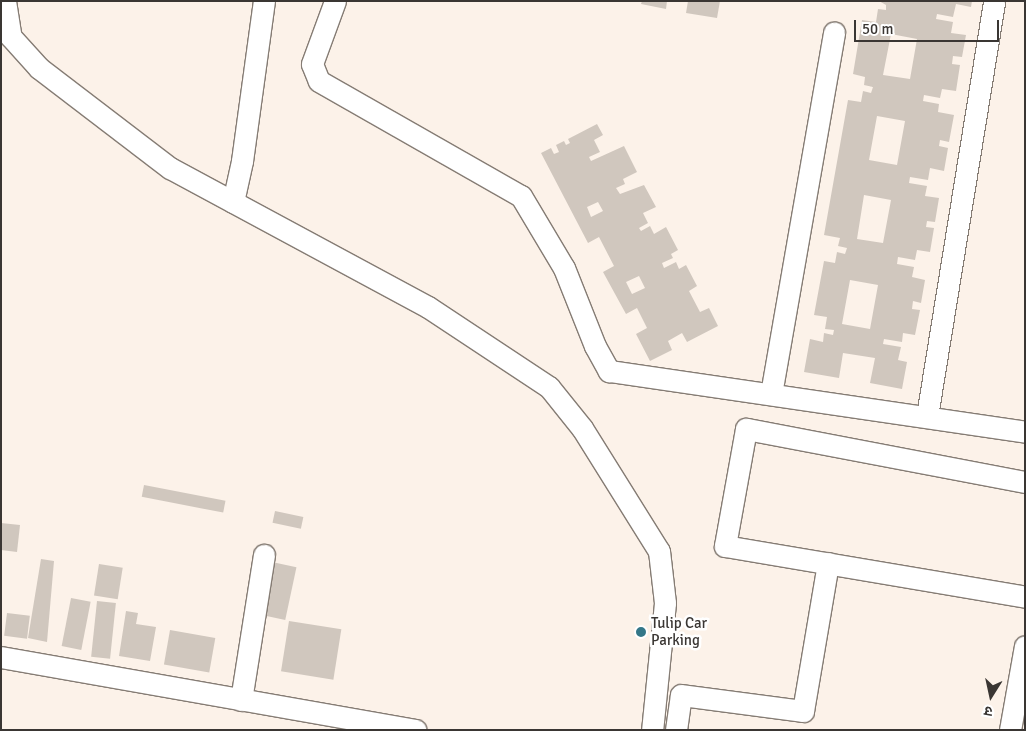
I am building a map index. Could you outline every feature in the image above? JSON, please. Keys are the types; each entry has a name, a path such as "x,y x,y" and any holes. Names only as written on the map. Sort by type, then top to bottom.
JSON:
{"street":[{"path":"5,1 11,37 39,68 170,168 428,307 549,387 582,428 659,551 665,603 652,730"},
{"path":"233,202 244,152 264,1"},
{"path":"335,1 312,64 319,81 335,93 521,196 564,268 595,346 609,371 927,416 1025,432"},
{"path":"927,416 994,1"},
{"path":"771,394 834,32"},
{"path":"1025,482 746,429 724,546 1025,597"},
{"path":"241,700 264,554"},
{"path":"676,730 681,694 803,711 828,563"},
{"path":"1010,730 1025,646"},
{"path":"1,657 416,730"}],"building":[{"path":"642,1 667,1 666,9 641,4"},
{"path":"688,1 720,1 717,18 686,13"},
{"path":"879,1 972,1 971,7 956,4 953,17 937,14 936,19 953,22 951,33 966,35 962,57 953,56 952,64 960,65 956,91 942,89 940,98 924,95 923,101 939,104 938,112 954,115 949,142 940,140 939,146 948,148 944,171 930,168 928,180 910,177 909,183 927,186 925,196 939,198 935,222 927,221 926,227 934,228 930,252 917,250 915,260 898,257 897,264 914,267 912,277 925,280 921,303 913,301 912,309 920,310 915,335 903,333 902,342 884,339 883,344 901,347 898,360 907,362 902,389 870,383 875,358 843,353 839,378 804,372 810,339 823,342 824,333 833,335 834,330 825,329 827,317 814,315 824,261 835,263 837,252 845,254 847,248 838,246 840,238 824,235 848,100 861,102 863,91 871,93 873,87 864,85 865,77 853,74 862,20 876,22 878,9 886,10 886,5","holes":["891,34 917,39 910,79 883,75","877,116 905,121 897,165 869,160","864,195 891,200 883,243 857,239","850,280 878,285 870,329 842,324"]},
{"path":"597,124 603,135 594,140 600,152 589,157 591,161 624,146 637,172 623,179 625,184 616,188 620,194 644,185 656,207 643,213 648,223 639,228 641,231 650,226 654,234 666,227 678,250 671,254 673,258 662,263 664,268 676,262 679,269 686,265 697,286 689,291 700,312 709,308 718,326 687,342 682,333 668,341 672,350 650,361 636,334 647,328 637,308 626,314 603,272 614,266 599,237 588,243 541,153 551,148 554,154 559,152 556,145 564,141 566,145 570,143 568,139","holes":["598,202 603,211 591,217 587,207","639,276 645,288 632,294 626,282"]},
{"path":"144,485 225,501 223,513 142,497"},
{"path":"275,511 303,517 301,529 273,523"},
{"path":"1,523 20,525 17,552 1,550"},
{"path":"41,559 54,561 47,642 28,638"},
{"path":"272,562 296,567 285,620 261,615"},
{"path":"99,564 123,568 118,599 94,596"},
{"path":"71,598 91,602 81,650 62,646"},
{"path":"97,601 116,603 110,659 91,657"},
{"path":"126,611 138,613 136,624 156,627 150,661 119,656"},
{"path":"7,613 30,616 27,639 4,636"},
{"path":"289,621 341,629 333,680 281,671"},
{"path":"170,630 215,638 209,672 164,664"}],"place":[{"name":"Tulip Car Parking","path":"641,632"}]}
